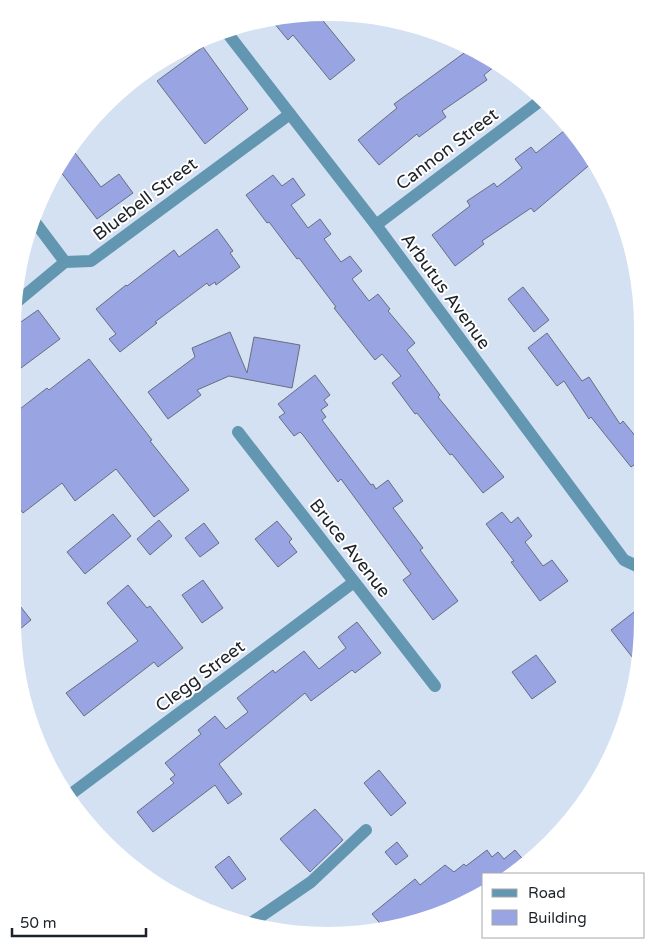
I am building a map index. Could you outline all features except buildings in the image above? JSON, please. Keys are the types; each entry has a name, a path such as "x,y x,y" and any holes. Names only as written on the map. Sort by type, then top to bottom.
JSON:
{"street":[{"name":"Arbutus Avenue","path":"231,37 376,225 624,560 634,565"},
{"name":"Cannon Street","path":"376,225 536,104"},
{"name":"Bluebell Street","path":"65,262 91,261 290,114"},
{"path":"23,297 65,262 39,227"},
{"name":"Bruce Avenue","path":"238,432 435,686"},
{"name":"Clegg Street","path":"74,793 354,582"},
{"path":"258,918 311,882 366,830"}]}
